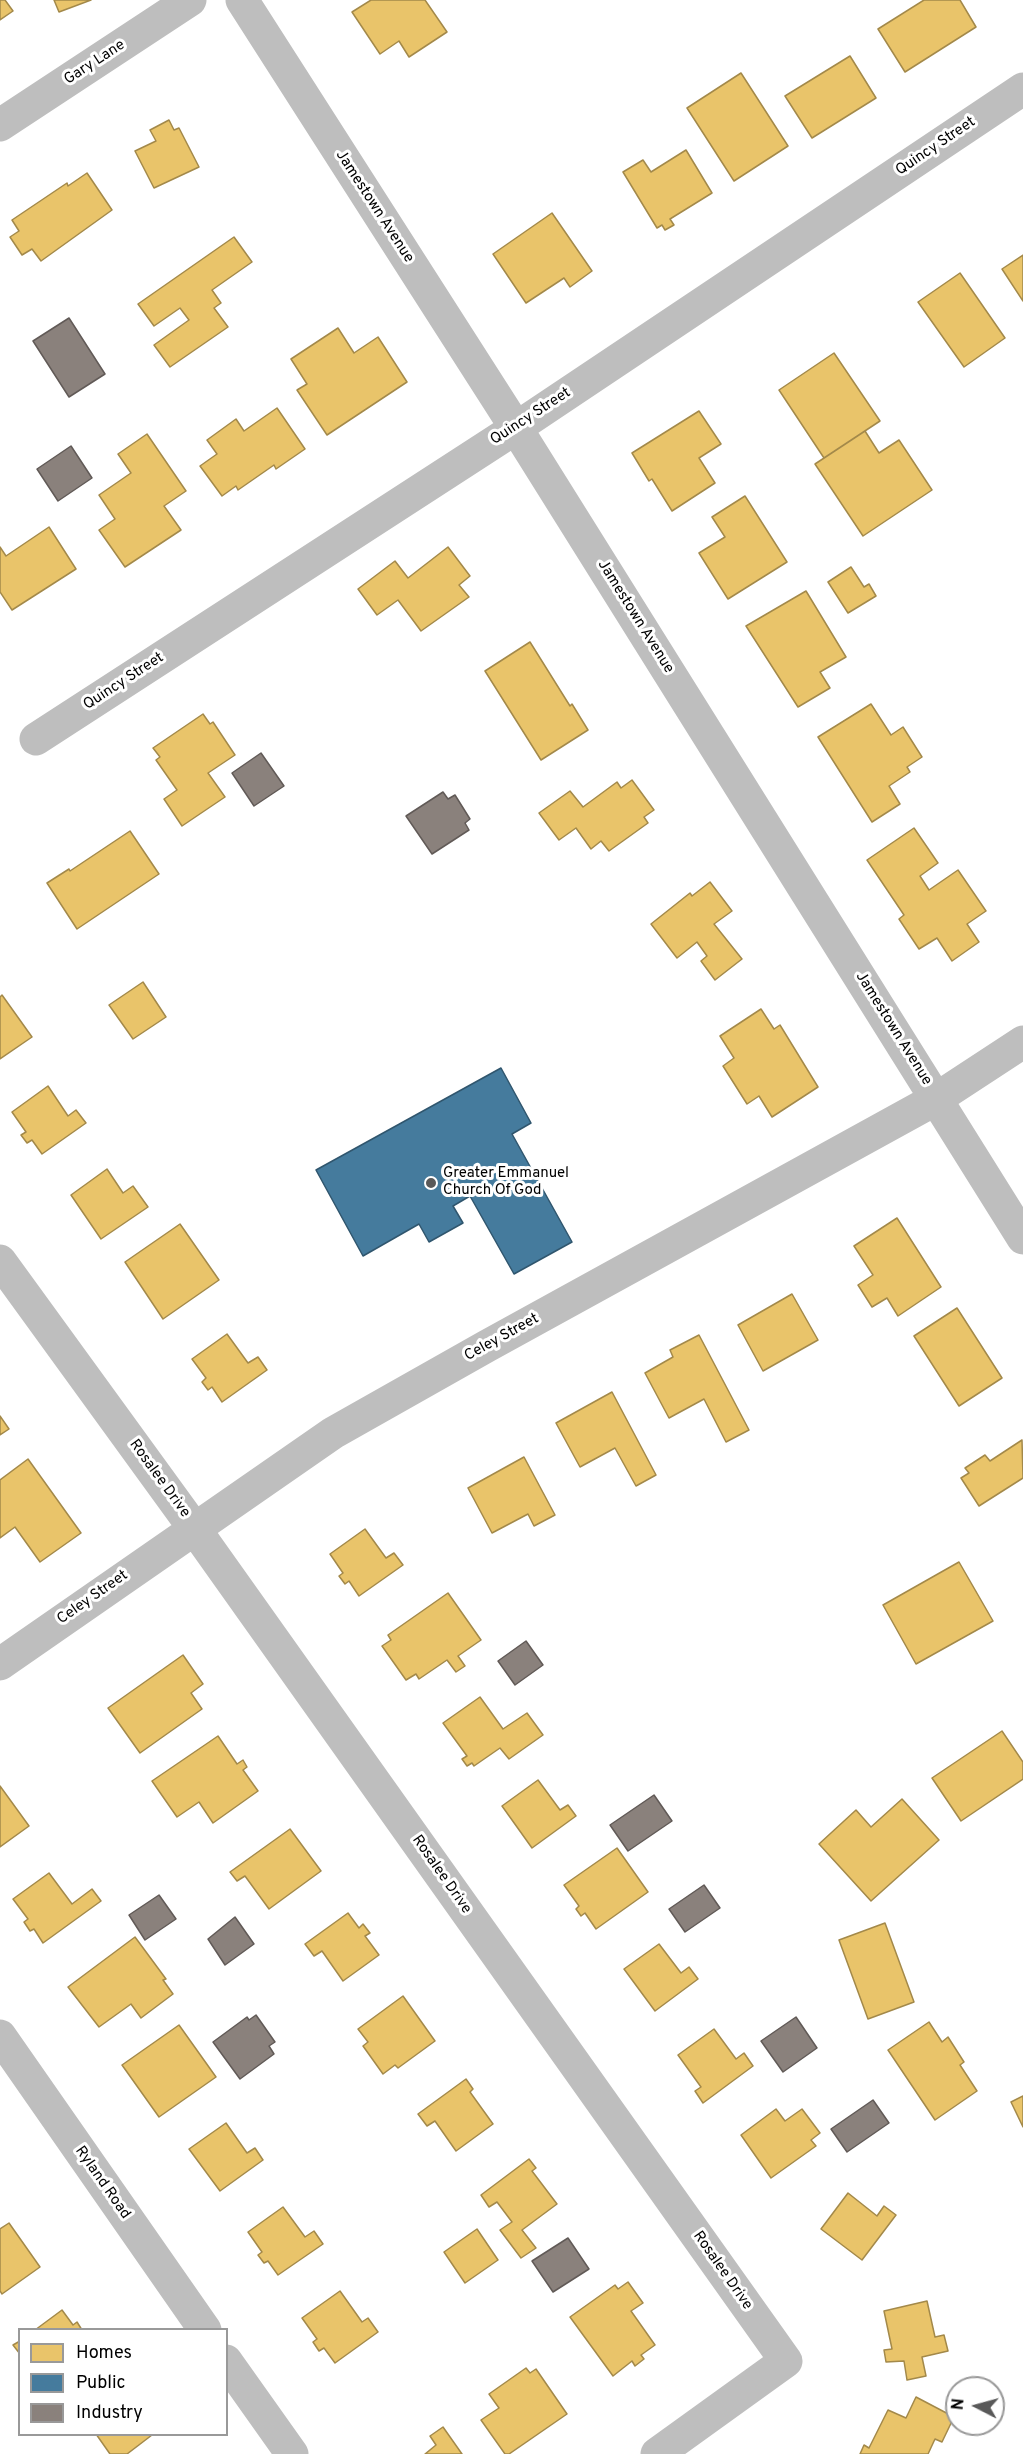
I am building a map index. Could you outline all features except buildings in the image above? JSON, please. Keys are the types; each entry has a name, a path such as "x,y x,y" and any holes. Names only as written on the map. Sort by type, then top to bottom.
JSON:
{"street":[{"name":"Gary Lane","path":"0,125 190,0"},
{"name":"Jamestown Avenue","path":"242,0 516,428 1023,1238"},
{"name":"Quincy Street","path":"36,739 516,428 1023,89"},
{"name":"Celey Street","path":"0,1664 333,1433 936,1099 1023,1042"},
{"name":"Rosalee Drive","path":"0,1261 194,1528 786,2361 657,2454"},
{"name":"Ryland Road","path":"0,2036 204,2328"},
{"path":"228,2364 292,2454"}],"place":[{"name":"Greater Emmanuel Church Of God","path":"431,1183"}]}
